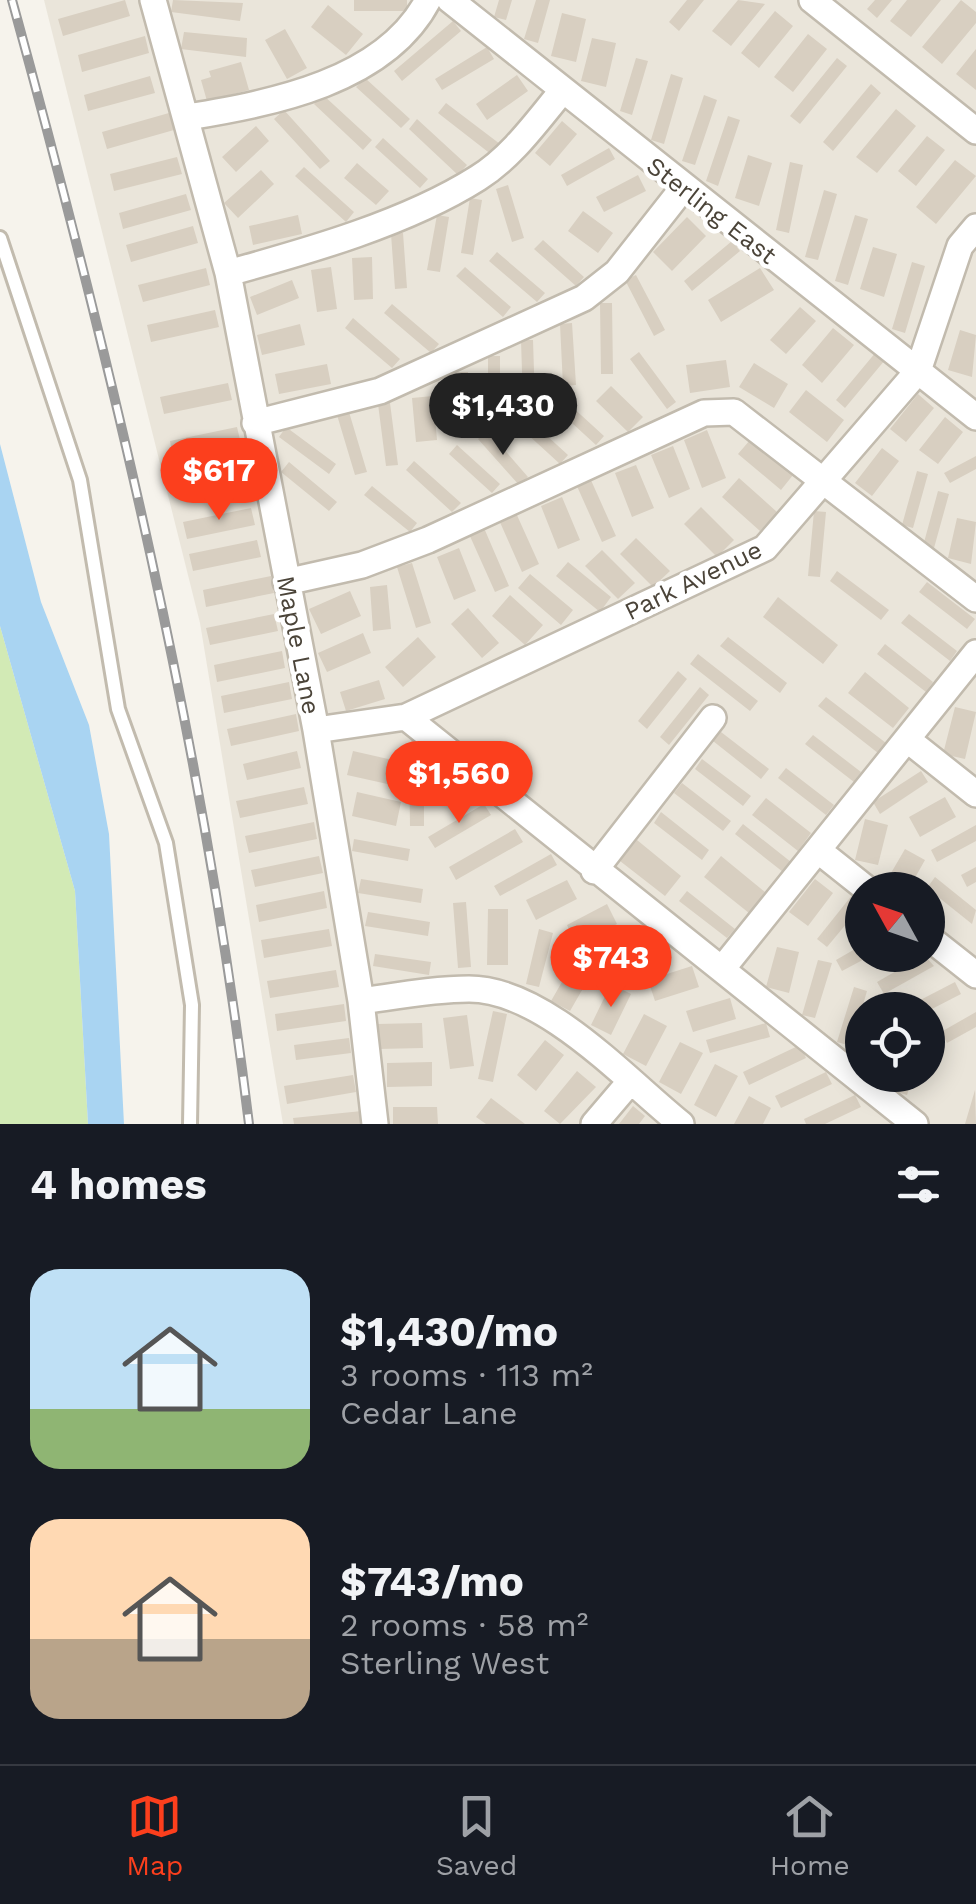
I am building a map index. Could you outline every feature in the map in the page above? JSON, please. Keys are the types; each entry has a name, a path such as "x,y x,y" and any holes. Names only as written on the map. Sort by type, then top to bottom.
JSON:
{"street":[{"name":"Maple Lane","path":"153,0 228,273 316,730 362,1001 375,1124"},
{"path":"188,117 243,108 311,88 360,66 401,40 428,0"},
{"name":"Sterling East","path":"450,0 976,417"},
{"path":"812,0 976,131"},
{"path":"228,273 309,251 478,179 512,152 563,90"},
{"path":"255,423 380,391 584,298 617,272 683,188"},
{"name":"Park Avenue","path":"316,730 406,717 766,548 918,371 960,246 976,226"},
{"path":"286,582 362,565 428,540 704,412 734,412 764,431 823,483 976,599"},
{"path":"722,969 976,653"},
{"path":"406,717 594,872 916,1124"},
{"path":"594,872 712,718"},
{"path":"908,740 976,794"},
{"path":"818,851 845,872"},
{"path":"945,951 976,976"},
{"path":"362,1001 472,989 511,998 549,1015 681,1124"},
{"path":"594,1124 629,1082"}],"lane":[{"path":"0,238 80,480 118,709 166,844 192,1005 190,1124"}],"shaded area":[{"path":"44,0 976,0 976,1124 283,1124 200,623"}],"green space":[{"path":"0,626 75,891 88,1124 0,1124"}],"water":[{"path":"0,444 41,602 89,725 109,834 124,1124 88,1124 75,891 0,626"}],"building":[{"path":"125,0 130,16 63,36 58,19"},
{"path":"173,0 243,3 240,21 171,12"},
{"path":"354,0 407,0 407,11 354,11"},
{"path":"499,0 512,0 506,20 494,17"},
{"path":"536,0 550,0 538,43 524,39"},
{"path":"687,0 704,0 679,31 669,22"},
{"path":"738,0 765,4 731,46 712,31"},
{"path":"875,0 892,0 877,18 867,9"},
{"path":"907,0 941,0 911,37 890,21"},
{"path":"961,0 976,12 976,23 942,64 922,47"},
{"path":"328,5 363,34 346,55 311,27"},
{"path":"775,11 793,26 759,68 741,53"},
{"path":"562,13 586,19 576,62 551,56"},
{"path":"453,21 461,31 402,81 394,71"},
{"path":"285,29 307,68 287,79 265,40"},
{"path":"184,32 247,38 246,57 181,49"},
{"path":"808,34 827,49 793,92 774,77"},
{"path":"145,36 149,53 82,72 78,55"},
{"path":"592,38 616,43 606,87 581,81"},
{"path":"487,47 494,59 442,90 435,79"},
{"path":"976,49 976,90 956,74"},
{"path":"636,58 648,61 632,115 620,111"},
{"path":"837,58 847,66 800,124 790,116"},
{"path":"241,62 249,90 207,101 201,80 211,77 209,71"},
{"path":"671,74 683,78 664,144 651,140"},
{"path":"517,75 528,91 487,120 476,104"},
{"path":"150,76 155,93 88,111 84,95"},
{"path":"365,78 410,119 401,128 356,87"},
{"path":"871,84 881,93 833,151 823,142"},
{"path":"322,94 372,140 363,150 314,104"},
{"path":"704,95 717,100 695,165 682,161"},
{"path":"446,103 500,144 492,155 438,113"},
{"path":"896,109 916,126 877,173 856,157"},
{"path":"284,110 330,161 320,169 274,119"},
{"path":"169,113 174,130 107,149 102,132"},
{"path":"728,116 740,120 718,186 706,181"},
{"path":"417,119 467,165 458,175 409,129"},
{"path":"562,121 577,134 550,166 535,153"},
{"path":"256,126 269,141 236,172 222,157"},
{"path":"927,136 945,150 916,186 898,171"},
{"path":"383,138 428,179 420,188 375,147"},
{"path":"609,148 615,159 567,186 561,175"},
{"path":"748,155 772,163 759,206 735,198"},
{"path":"177,157 182,174 114,191 110,174"},
{"path":"955,160 976,176 936,224 916,207"},
{"path":"790,162 803,165 789,233 776,230"},
{"path":"357,163 389,191 376,205 344,178"},
{"path":"304,167 354,212 346,222 295,176"},
{"path":"261,170 274,184 238,218 224,203"},
{"path":"638,175 646,191 604,212 596,197"},
{"path":"508,185 524,238 512,242 496,189"},
{"path":"824,190 837,194 818,260 805,257"},
{"path":"186,194 191,210 123,229 119,213"},
{"path":"470,198 482,200 473,255 461,253"},
{"path":"583,211 613,233 598,253 568,231"},
{"path":"298,215 302,234 253,245 249,226"},
{"path":"437,215 449,217 440,272 427,270"},
{"path":"855,215 868,219 848,285 835,281"},
{"path":"687,217 706,236 672,271 653,252"},
{"path":"193,226 198,243 131,262 126,245"},
{"path":"403,233 407,288 395,289 391,234"},
{"path":"543,240 584,277 576,286 534,249"},
{"path":"732,241 740,251 692,291 684,281"},
{"path":"873,247 897,254 884,297 860,289"},
{"path":"497,252 545,293 537,302 489,261"},
{"path":"372,257 373,299 354,300 352,258"},
{"path":"912,262 925,266 905,333 892,329"},
{"path":"331,267 337,309 317,312 311,270"},
{"path":"465,267 511,307 503,317 456,276"},
{"path":"206,268 210,285 143,302 138,285"},
{"path":"760,268 774,290 721,322 708,300"},
{"path":"636,275 665,330 654,336 625,280"},
{"path":"292,280 299,298 257,315 250,297"},
{"path":"600,303 612,303 613,374 601,374"},
{"path":"392,304 439,344 431,353 384,313"},
{"path":"800,307 816,321 786,354 770,340"},
{"path":"215,310 219,327 151,342 147,325"},
{"path":"353,318 400,359 392,368 345,328"},
{"path":"572,323 576,385 563,386 560,324"},
{"path":"300,324 305,345 262,355 257,335"},
{"path":"833,328 854,345 822,383 802,365"},
{"path":"960,330 976,335 972,377 948,370"},
{"path":"521,340 533,340 535,402 523,403"},
{"path":"639,352 676,402 667,409 630,359"},
{"path":"876,352 885,360 845,408 836,400"},
{"path":"488,356 500,356 500,419 488,419"},
{"path":"726,360 730,387 690,393 686,365"},
{"path":"754,363 788,384 774,408 739,387"},
{"path":"327,364 331,384 279,394 275,374"},
{"path":"456,372 468,372 468,434 456,434"},
{"path":"228,383 232,400 164,414 160,397"},
{"path":"611,386 643,417 628,432 596,401"},
{"path":"806,390 844,420 827,442 789,412"},
{"path":"558,394 604,436 596,445 550,403"},
{"path":"918,394 934,408 906,442 890,429"},
{"path":"433,396 437,440 416,442 412,398"},
{"path":"390,403 398,465 386,466 378,404"},
{"path":"349,412 367,472 355,475 337,415"},
{"path":"522,413 568,455 560,464 514,422"},
{"path":"945,417 963,432 938,464 919,450"},
{"path":"237,427 241,444 173,458 170,441"},
{"path":"286,427 336,464 329,474 279,437"},
{"path":"487,430 528,477 519,485 478,439"},
{"path":"707,430 726,478 702,488 684,440"},
{"path":"750,440 793,475 781,490 738,454"},
{"path":"457,445 500,484 492,493 449,454"},
{"path":"673,446 690,489 669,498 651,455"},
{"path":"882,448 899,461 872,496 855,483"},
{"path":"976,456 976,469 950,483 944,473"},
{"path":"414,461 461,503 452,512 406,470"},
{"path":"289,462 337,502 329,511 281,472"},
{"path":"636,465 654,508 632,517 615,473"},
{"path":"245,467 248,484 180,498 177,481"},
{"path":"917,471 928,474 913,528 902,525"},
{"path":"590,478 616,536 602,542 576,484"},
{"path":"739,478 777,512 760,531 722,497"},
{"path":"372,486 417,523 410,532 364,495"},
{"path":"938,491 949,494 934,548 923,546"},
{"path":"562,497 580,540 558,549 541,506"},
{"path":"701,507 734,540 717,557 684,524"},
{"path":"251,508 255,525 187,539 183,522"},
{"path":"814,511 826,512 820,577 808,576"},
{"path":"516,513 539,564 522,572 499,520"},
{"path":"957,518 976,522 971,564 948,558"},
{"path":"484,528 509,586 495,592 469,534"},
{"path":"636,538 670,571 653,587 620,554"},
{"path":"257,540 261,557 193,571 189,554"},
{"path":"459,548 476,591 454,600 437,557"},
{"path":"602,550 635,583 618,599 585,566"},
{"path":"568,562 611,597 600,612 556,576"},
{"path":"412,563 431,623 416,628 397,567"},
{"path":"837,571 889,610 881,620 830,581"},
{"path":"530,574 573,610 561,625 518,588"},
{"path":"271,576 274,593 206,607 203,590"},
{"path":"927,582 975,619 967,629 919,592"},
{"path":"387,585 391,629 373,631 370,587"},
{"path":"350,591 361,616 321,634 309,609"},
{"path":"510,595 543,625 525,645 492,616"},
{"path":"778,597 838,645 823,664 763,617"},
{"path":"468,608 499,643 482,658 451,624"},
{"path":"274,614 278,631 210,645 206,628"},
{"path":"909,614 957,651 950,661 901,623"},
{"path":"363,633 371,653 327,672 318,653"},
{"path":"418,637 436,657 403,687 385,667"},
{"path":"728,637 787,683 780,693 720,646"},
{"path":"885,644 933,682 926,692 877,654"},
{"path":"282,651 285,668 217,682 214,665"},
{"path":"698,654 758,701 750,711 690,664"},
{"path":"678,671 687,679 647,729 638,721"},
{"path":"865,672 909,708 893,728 848,693"},
{"path":"379,680 385,699 346,711 340,692"},
{"path":"289,682 292,699 224,713 221,696"},
{"path":"700,687 709,695 669,745 660,737"},
{"path":"826,697 886,743 878,753 818,706"},
{"path":"955,707 976,712 965,759 943,754"},
{"path":"296,714 299,731 231,746 227,729"},
{"path":"721,732 769,769 761,779 713,741"},
{"path":"813,735 861,772 854,782 805,744"},
{"path":"297,751 301,768 247,780 243,764"},
{"path":"353,751 397,761 392,785 347,775"},
{"path":"409,756 424,756 424,826 410,826"},
{"path":"702,759 751,796 743,806 695,769"},
{"path":"786,768 834,805 826,815 778,778"},
{"path":"921,771 928,782 880,814 873,802"},
{"path":"682,783 731,821 723,831 674,793"},
{"path":"304,787 308,804 240,818 236,801"},
{"path":"357,792 401,802 396,826 352,816"},
{"path":"945,797 956,817 920,837 909,817"},
{"path":"766,798 811,833 798,851 752,815"},
{"path":"484,804 491,815 435,848 428,837"},
{"path":"661,812 709,850 702,860 654,823"},
{"path":"865,819 888,825 878,865 855,860"},
{"path":"314,822 317,839 249,853 245,836"},
{"path":"743,824 791,862 783,872 735,834"},
{"path":"976,825 976,841 937,862 931,850"},
{"path":"515,829 523,842 456,880 449,867"},
{"path":"354,839 410,849 408,861 352,851"},
{"path":"637,840 681,876 665,896 620,861"},
{"path":"905,849 925,860 918,872 892,872"},
{"path":"551,854 557,865 500,896 494,886"},
{"path":"319,856 323,873 255,887 251,870"},
{"path":"721,856 765,892 749,913 704,877"},
{"path":"976,867 976,882 967,887 961,875"},
{"path":"361,879 423,889 421,903 358,893"},
{"path":"815,879 833,893 808,926 789,912"},
{"path":"567,880 577,899 536,920 526,900"},
{"path":"945,885 976,910 972,924 945,902"},
{"path":"324,891 327,908 259,922 256,905"},
{"path":"687,891 735,929 727,938 679,901"},
{"path":"466,902 471,967 458,968 453,903"},
{"path":"607,904 617,924 576,945 567,925"},
{"path":"845,904 845,925 827,947 817,939"},
{"path":"488,909 508,909 508,965 487,965"},
{"path":"368,912 430,922 428,936 365,926"},
{"path":"329,929 332,946 264,958 261,940"},
{"path":"539,929 553,933 539,987 526,984"},
{"path":"638,929 648,949 607,970 597,950"},
{"path":"777,947 799,952 789,993 766,987"},
{"path":"375,954 431,962 429,975 373,966"},
{"path":"845,955 845,969 842,971 836,960"},
{"path":"818,960 832,963 815,1018 802,1015"},
{"path":"574,961 593,971 570,1011 551,1001"},
{"path":"692,966 699,987 655,1001 648,980"},
{"path":"336,970 339,987 270,998 267,981"},
{"path":"894,972 923,972 888,992 883,992 877,982"},
{"path":"955,982 961,994 945,1002 945,992 936,992"},
{"path":"611,984 631,994 611,1035 591,1025"},
{"path":"730,998 736,1019 693,1032 686,1011"},
{"path":"344,1004 346,1021 277,1031 275,1014"},
{"path":"493,1011 507,1014 493,1082 478,1079"},
{"path":"976,1012 976,1027 947,1043 945,1030"},
{"path":"644,1014 667,1026 646,1066 623,1054"},
{"path":"467,1015 474,1066 450,1069 443,1018"},
{"path":"845,1016 845,1044 837,1042"},
{"path":"422,1023 423,1048 378,1049 377,1024"},
{"path":"766,1023 770,1037 710,1053 706,1040"},
{"path":"349,1038 351,1053 296,1060 294,1045"},
{"path":"545,1040 564,1055 536,1091 517,1075"},
{"path":"680,1042 703,1053 681,1094 659,1082"},
{"path":"800,1045 806,1058 749,1085 743,1072"},
{"path":"432,1062 432,1086 387,1087 387,1063"},
{"path":"715,1064 738,1076 716,1117 694,1105"},
{"path":"577,1071 596,1087 560,1124 544,1111"},
{"path":"826,1072 832,1084 781,1108 775,1096"},
{"path":"353,1075 356,1092 287,1104 284,1086"},
{"path":"975,1090 976,1124 965,1124"},
{"path":"855,1095 861,1107 825,1124 806,1124 804,1119"},
{"path":"749,1096 771,1108 763,1124 734,1124"},
{"path":"491,1098 525,1124 486,1124 476,1117"},
{"path":"633,1106 645,1116 639,1124 619,1124"},
{"path":"393,1107 437,1107 438,1124 393,1124"},
{"path":"362,1111 364,1124 294,1124 293,1118"}],"railway":[{"path":"12,0 85,278 151,558 207,840 249,1124"}]}
